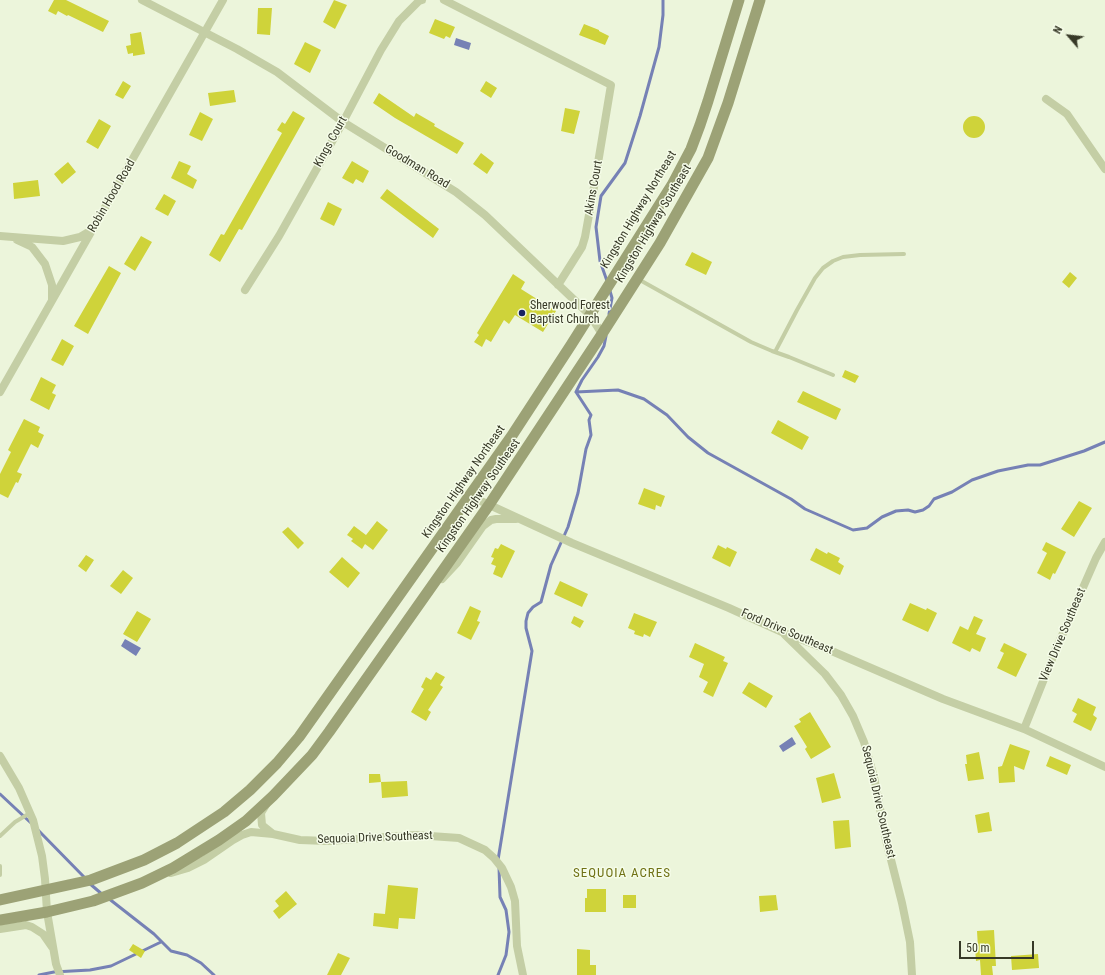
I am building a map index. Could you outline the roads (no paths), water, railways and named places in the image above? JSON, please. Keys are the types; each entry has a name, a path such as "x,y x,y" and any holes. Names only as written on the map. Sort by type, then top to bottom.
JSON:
{"main road":[{"name":"Kingston Highway Northeast","path":"0,900 91,880 144,860 177,843 224,812 255,785 277,763 310,722 511,437 590,316 672,184 691,149 708,101 739,0"},
{"name":"Kingston Highway Southeast","path":"0,920 47,912 93,901 148,880 173,868 219,840 246,821 268,801 312,755 489,505 602,334 675,218 708,158 728,103 760,0"}],"street":[{"name":"Goodman Road","path":"142,0 237,49 277,72 343,122 456,192 485,215 590,316 602,334"},
{"name":"Robin Hood Road","path":"0,392 223,0"},
{"name":"Kings Court","path":"245,290 279,236 343,122 381,50 399,21 414,5 422,0"},
{"name":"Akins Court","path":"444,0 611,85 585,237 582,247 558,285"},
{"path":"1046,99 1067,114 1105,169"},
{"path":"0,236 63,241 80,237 92,230"},
{"path":"12,237 32,247 45,264 52,285 52,300"},
{"name":"Ford Drive Southeast","path":"470,496 572,543 730,608 782,632 834,652 943,699 1024,729 1105,767"},
{"path":"418,605 457,563 483,526 491,520 496,519 521,519"},
{"name":"View Drive Southeast","path":"1024,729 1056,649 1096,558 1105,542"},
{"name":"Sequoia Drive Southeast","path":"782,632 825,674 837,690 853,716 864,742 874,777 886,840 902,903 910,942 912,975"},
{"path":"0,756 19,788 30,813 42,856 47,912 60,975"},
{"path":"268,801 261,813 261,818 262,824 266,830 272,834"},
{"name":"Sequoia Drive Southeast","path":"148,880 188,868 204,860 242,835 251,832 272,834 300,840 327,841 408,836 442,836 459,838 485,850 494,858 502,868 511,887 515,901 517,946 523,975"},
{"path":"0,929 26,925 32,927 43,934 54,950"}],"lane":[{"path":"775,352 815,278 823,268 833,261 844,257 904,254"},
{"path":"637,278 751,342 833,375"},
{"path":"0,836 15,822 30,813"},
{"path":"0,866 0,875"}],"water":[{"path":"456,38 471,43 469,50 454,45"},
{"path":"125,639 141,648 136,656 121,646"},
{"path":"792,737 796,744 783,752 779,746"}],"waterway":[{"path":"607,281 600,261 596,227 601,196 625,163 640,116 659,47 663,15 663,0"},
{"path":"609,314 612,298 610,291"},
{"path":"576,392 604,346 606,336"},
{"path":"576,392 618,390 644,399 667,415 688,437 708,453 791,499 805,509 853,530 867,528 882,517 896,511 908,510 915,512 923,510 929,506 934,499 952,492 972,480 998,471 1028,465 1040,465 1084,451 1105,442"},
{"path":"498,860 532,651 526,628 526,621 528,613 533,607 541,602 551,565 568,527 578,493 586,449 591,435 589,420 591,415 576,392"},
{"path":"0,794 31,823"},
{"path":"38,830 86,879"},
{"path":"498,975 506,955 509,932 506,910 500,897 499,867"},
{"path":"89,883 103,895"},
{"path":"108,898 154,934 171,951 187,955 201,963 214,975"},
{"path":"39,975 54,972 90,970 111,966 161,942"}],"place":[{"name":"Sherwood Forest Baptist Church","path":"522,313"}],"district":[{"name":"SEQUOIA ACRES","path":"622,874"}]}
